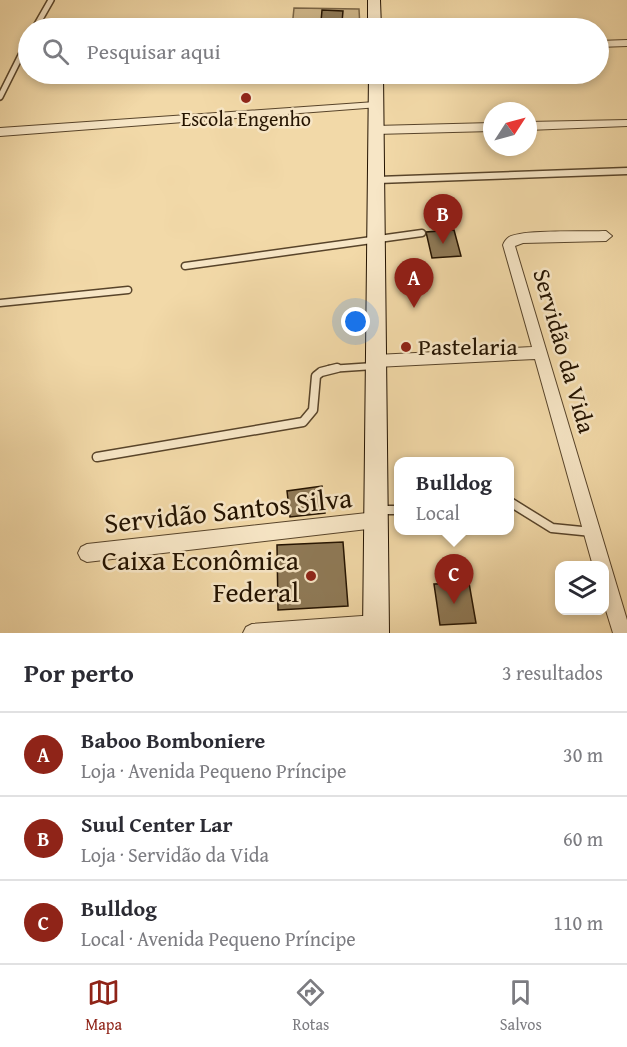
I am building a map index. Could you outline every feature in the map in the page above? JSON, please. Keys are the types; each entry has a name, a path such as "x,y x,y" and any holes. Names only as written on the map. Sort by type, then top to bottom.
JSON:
{"main road":[{"path":"375,0 375,18"},
{"path":"375,84 376,629"}],"street":[{"path":"609,44 627,43"},
{"path":"0,132 375,105"},
{"path":"537,126 627,123"},
{"path":"375,130 483,127"},
{"name":"Servidão da Vida","path":"601,561 509,245 512,241 523,238 606,236"},
{"path":"376,363 540,352"},
{"name":"Servidão Santos Silva","path":"87,553 376,515"},
{"path":"609,590 622,633"},
{"path":"252,633 376,629"}],"lane":[{"path":"41,18 51,0"},
{"path":"0,97 18,61"},
{"path":"375,180 627,171"},
{"path":"185,266 375,242 422,233"},
{"path":"0,303 128,290"},
{"path":"97,457 303,422 311,418 314,412 315,379 319,373 376,363"},
{"path":"514,503 543,524 570,532 593,532"},
{"path":"376,515 394,511"}],"shaded area":[{"path":"294,8 359,9 359,18 293,18"}],"building":[{"path":"322,10 343,11 342,18 321,18"},
{"path":"454,230 461,256 432,258 426,232"},
{"path":"322,486 325,513 290,517 287,491"},
{"name":"Caixa Econômica Federal","path":"343,542 348,606 278,610 277,545"},
{"path":"469,583 476,623 440,625 434,584"}],"place":[{"name":"Escola Engenho","path":"246,98"},
{"name":"Suul Center Lar","path":"443,244"},
{"name":"Baboo Bomboniere","path":"414,308"},
{"name":"Pastelaria","path":"406,347"},
{"name":"Caixa Econômica Federal","path":"311,576"},
{"name":"Bulldog","path":"454,604"}]}
